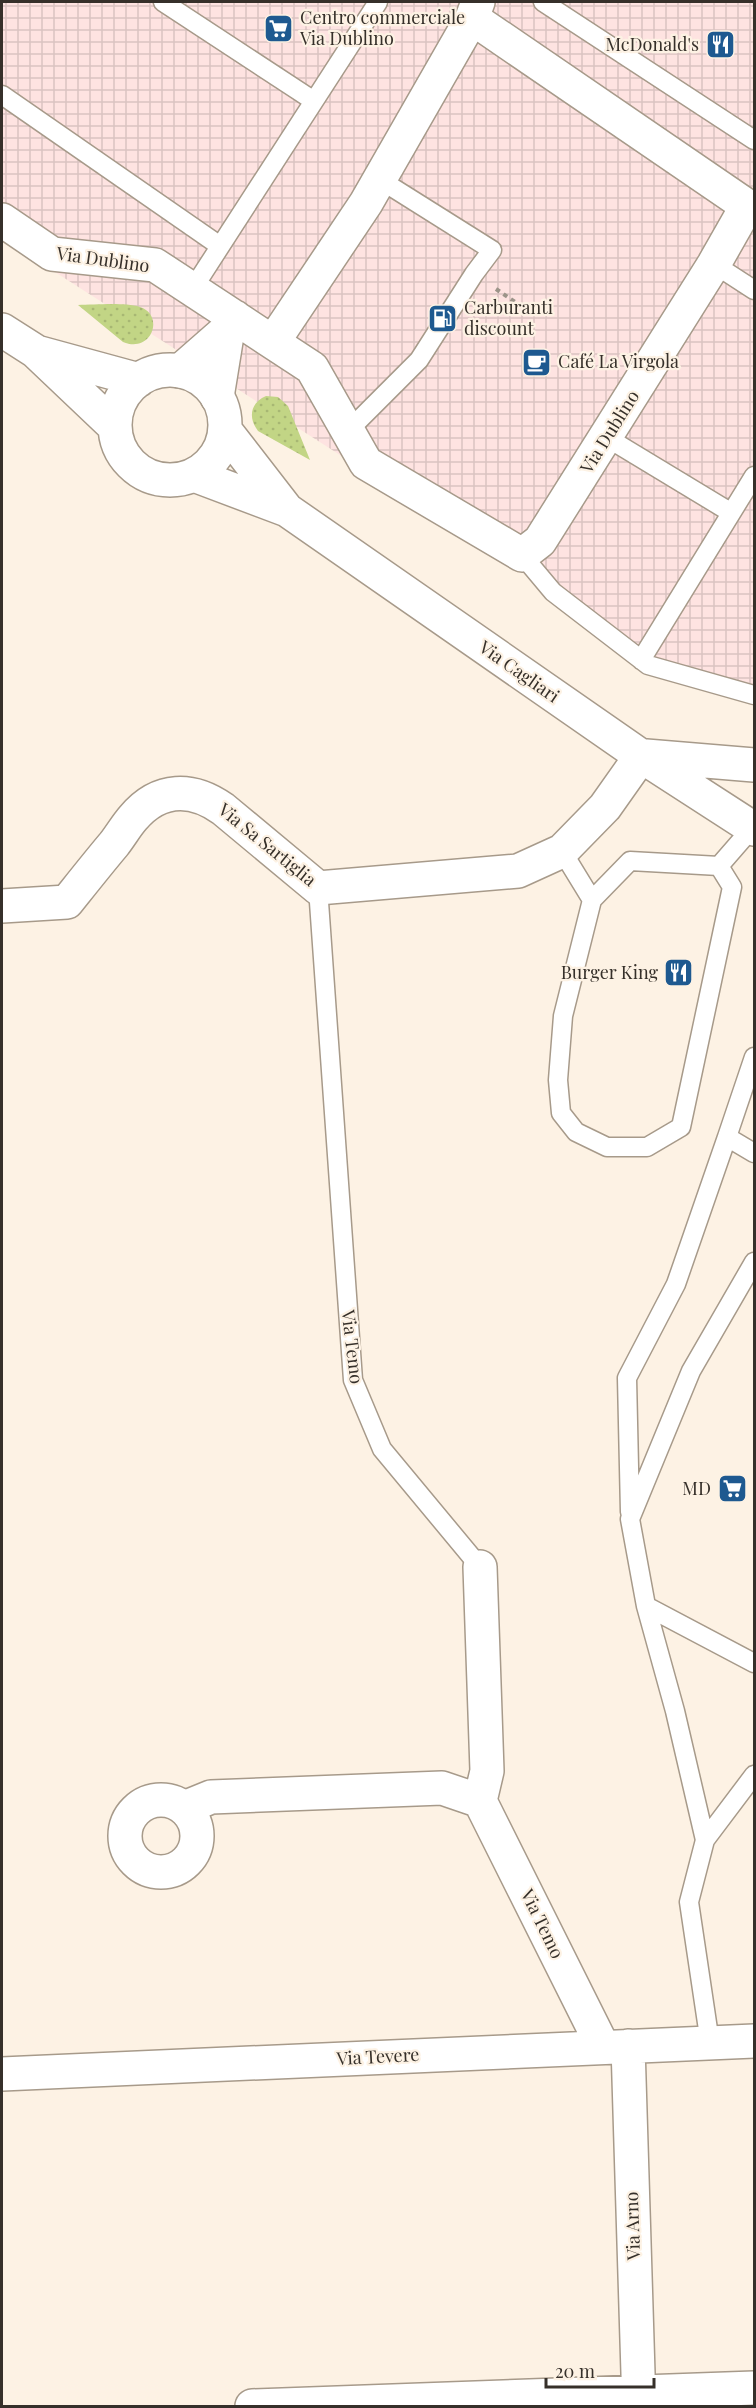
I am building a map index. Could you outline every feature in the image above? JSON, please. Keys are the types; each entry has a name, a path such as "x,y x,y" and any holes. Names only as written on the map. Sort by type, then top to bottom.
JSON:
{"street":[{"name":"Via Dublino","path":"2,220 52,254 155,265 192,290 231,323 273,342 312,368 366,463 522,555 540,541 714,264 747,206 475,10 379,179 273,342"},
{"path":"180,371 231,323"},
{"path":"217,397 231,323"},
{"name":"Via Cagliari","path":"2,330 35,351 115,427 122,453 142,473 167,480 194,475 287,510 641,756 754,828"},
{"name":"Via Cagliari","path":"35,351 139,380"},
{"path":"115,427 116,414 128,389 139,380 159,372 180,371 202,380 217,397"},
{"name":"Via Cagliari","path":"217,397 222,407 225,430 287,510"},
{"path":"194,475 212,461 218,452 225,430"},
{"path":"641,756 754,765"},
{"name":"Via Sa Sartiglia","path":"2,906 68,902 133,817 148,803 167,794 188,793 207,798 318,888 518,871 562,851 604,807 641,756"},
{"name":"Via Temo","path":"480,1567 487,1771 480,1801 615,2047"},
{"path":"184,1808 211,1797 442,1788 480,1801"},
{"name":"Via Tevere","path":"2,2074 754,2041"},
{"name":"Via Arno","path":"615,2047 639,2400"},
{"path":"252,2406 639,2400 754,2388"}],"lane":[{"path":"164,2 314,101"},
{"path":"192,290 378,2"},
{"path":"543,2 754,140"},
{"path":"2,95 220,246"},
{"path":"348,431 419,360 492,250 379,179"},
{"path":"714,264 754,291"},
{"path":"606,437 730,512"},
{"path":"641,660 754,476"},
{"path":"522,555 553,592 648,665 754,695"},
{"path":"719,866 754,828"},
{"path":"562,851 592,900"},
{"path":"630,861 719,866 732,887 681,1127 646,1147 607,1147 576,1132 561,1113 558,1080 563,1016 592,900 630,861"},
{"name":"Via Temo","path":"318,888 353,1380 382,1449 480,1567"},
{"path":"705,1839 675,1711 646,1606 630,1519 627,1378 676,1284 727,1137 750,1086 754,1057"},
{"path":"727,1137 754,1153"},
{"path":"630,1519 691,1371 754,1262"},
{"path":"646,1606 754,1663"},
{"path":"710,2043 689,1902 705,1839 754,1774"}],"shaded area":[{"path":"2,2 754,2 754,688 667,665 2,238"}],"green space":[{"path":"117,304 140,307 148,311 152,318 152,332 141,343 123,342 78,305"},
{"path":"266,396 278,397 288,406 310,460 258,431 253,421 252,411 257,403"}],"place":[{"name":"Centro commerciale Via Dublino","path":"279,28"},
{"name":"McDonald's","path":"720,45"},
{"name":"Carburanti discount","path":"443,318"},
{"name":"Café La Virgola","path":"537,362"},
{"name":"Burger King","path":"679,973"},
{"name":"MD","path":"732,1489"}]}
